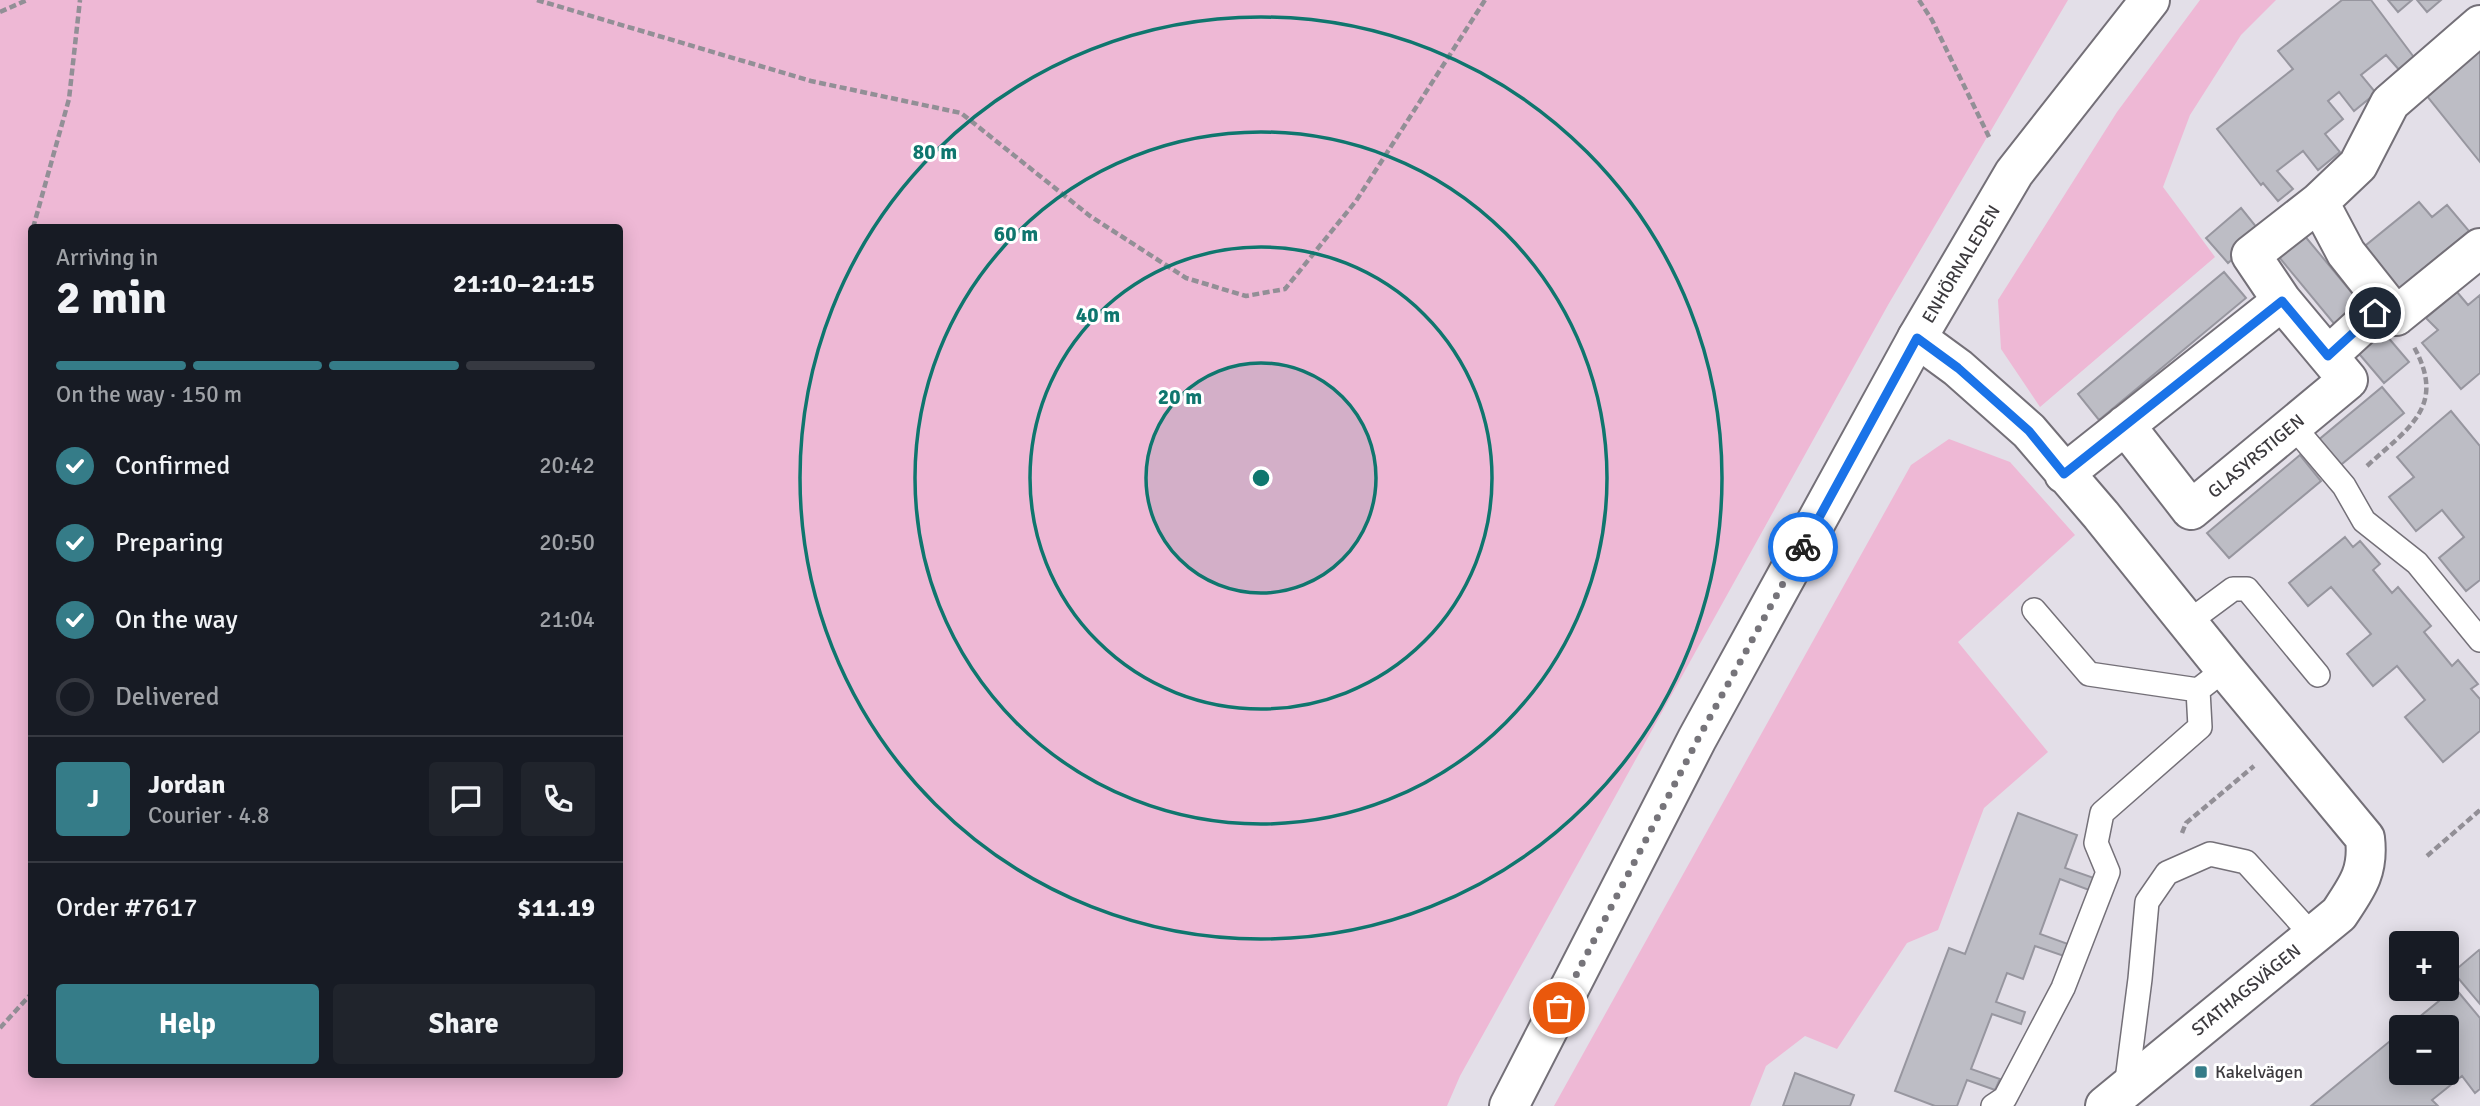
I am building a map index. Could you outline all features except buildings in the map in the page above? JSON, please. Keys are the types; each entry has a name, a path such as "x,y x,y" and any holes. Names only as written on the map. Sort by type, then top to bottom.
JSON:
{"street":[{"name":"ENHÖRNALEDEN","path":"1509,1106 1698,739 1917,338 2014,173 2150,0"},
{"name":"GLASYRSTIGEN","path":"2125,425 2191,510 2348,380 2282,301 2251,255 2319,202 2358,165 2390,103 2480,25"},
{"path":"2319,202 2346,253 2396,316"},
{"path":"2328,356 2375,313 2396,316 2480,248"},
{"path":"2064,474 2282,301"},
{"path":"1917,338 1958,368 2029,431 2188,623 2212,680 2284,741 2365,838 2368,857 2360,883 2339,914 2312,935"},
{"name":"STATHAGSVÄGEN","path":"2115,1097 2312,935"}],"lane":[{"path":"2293,426 2344,486 2364,521 2417,563 2480,640"},
{"path":"2188,623 2232,589 2247,589 2318,675"},
{"path":"1993,1106 2005,1098 2063,988 2108,872 2096,843 2102,813 2200,727 2212,680 2089,674 2034,610"},
{"name":"STATHAGSVÄGEN","path":"2115,1097 2140,979 2147,902 2167,873 2210,854 2246,862 2312,935"}],"path":[{"path":"0,12 27,0"},
{"path":"34,224 69,99 80,0"},
{"path":"537,0 811,82 961,113 1090,216 1186,278 1246,296 1285,289 1356,201 1485,0"},
{"path":"1919,0 1932,20 1993,144 2014,173"},
{"path":"2344,486 2414,423 2427,398 2424,366 2396,316"},
{"path":"2167,873 2186,823 2284,741"},
{"path":"2427,856 2480,810"},
{"path":"0,1028 28,997"}],"shaded area":[{"path":"0,0 2068,0 1888,305 1460,1076 1447,1106 0,1106"},
{"path":"2200,0 2276,0 2241,35 2190,115 2163,187 2215,257 2040,407 2001,349 1998,300 2117,112"},
{"path":"1949,439 2010,462 2075,535 1958,642 2048,752 1984,808 1938,930 1907,943 1837,1049 1805,1036 1766,1066 1750,1106 1554,1106 1911,465"}],"way so far":[{"path":"1559,1008 1698,739 1803,547"}],"place":[{"name":"Kakelvägen","path":"2201,1072"}],"route":[{"path":"1803,547 1917,338 1958,368 2029,431 2064,474 2282,301 2328,356 2375,313"}]}
